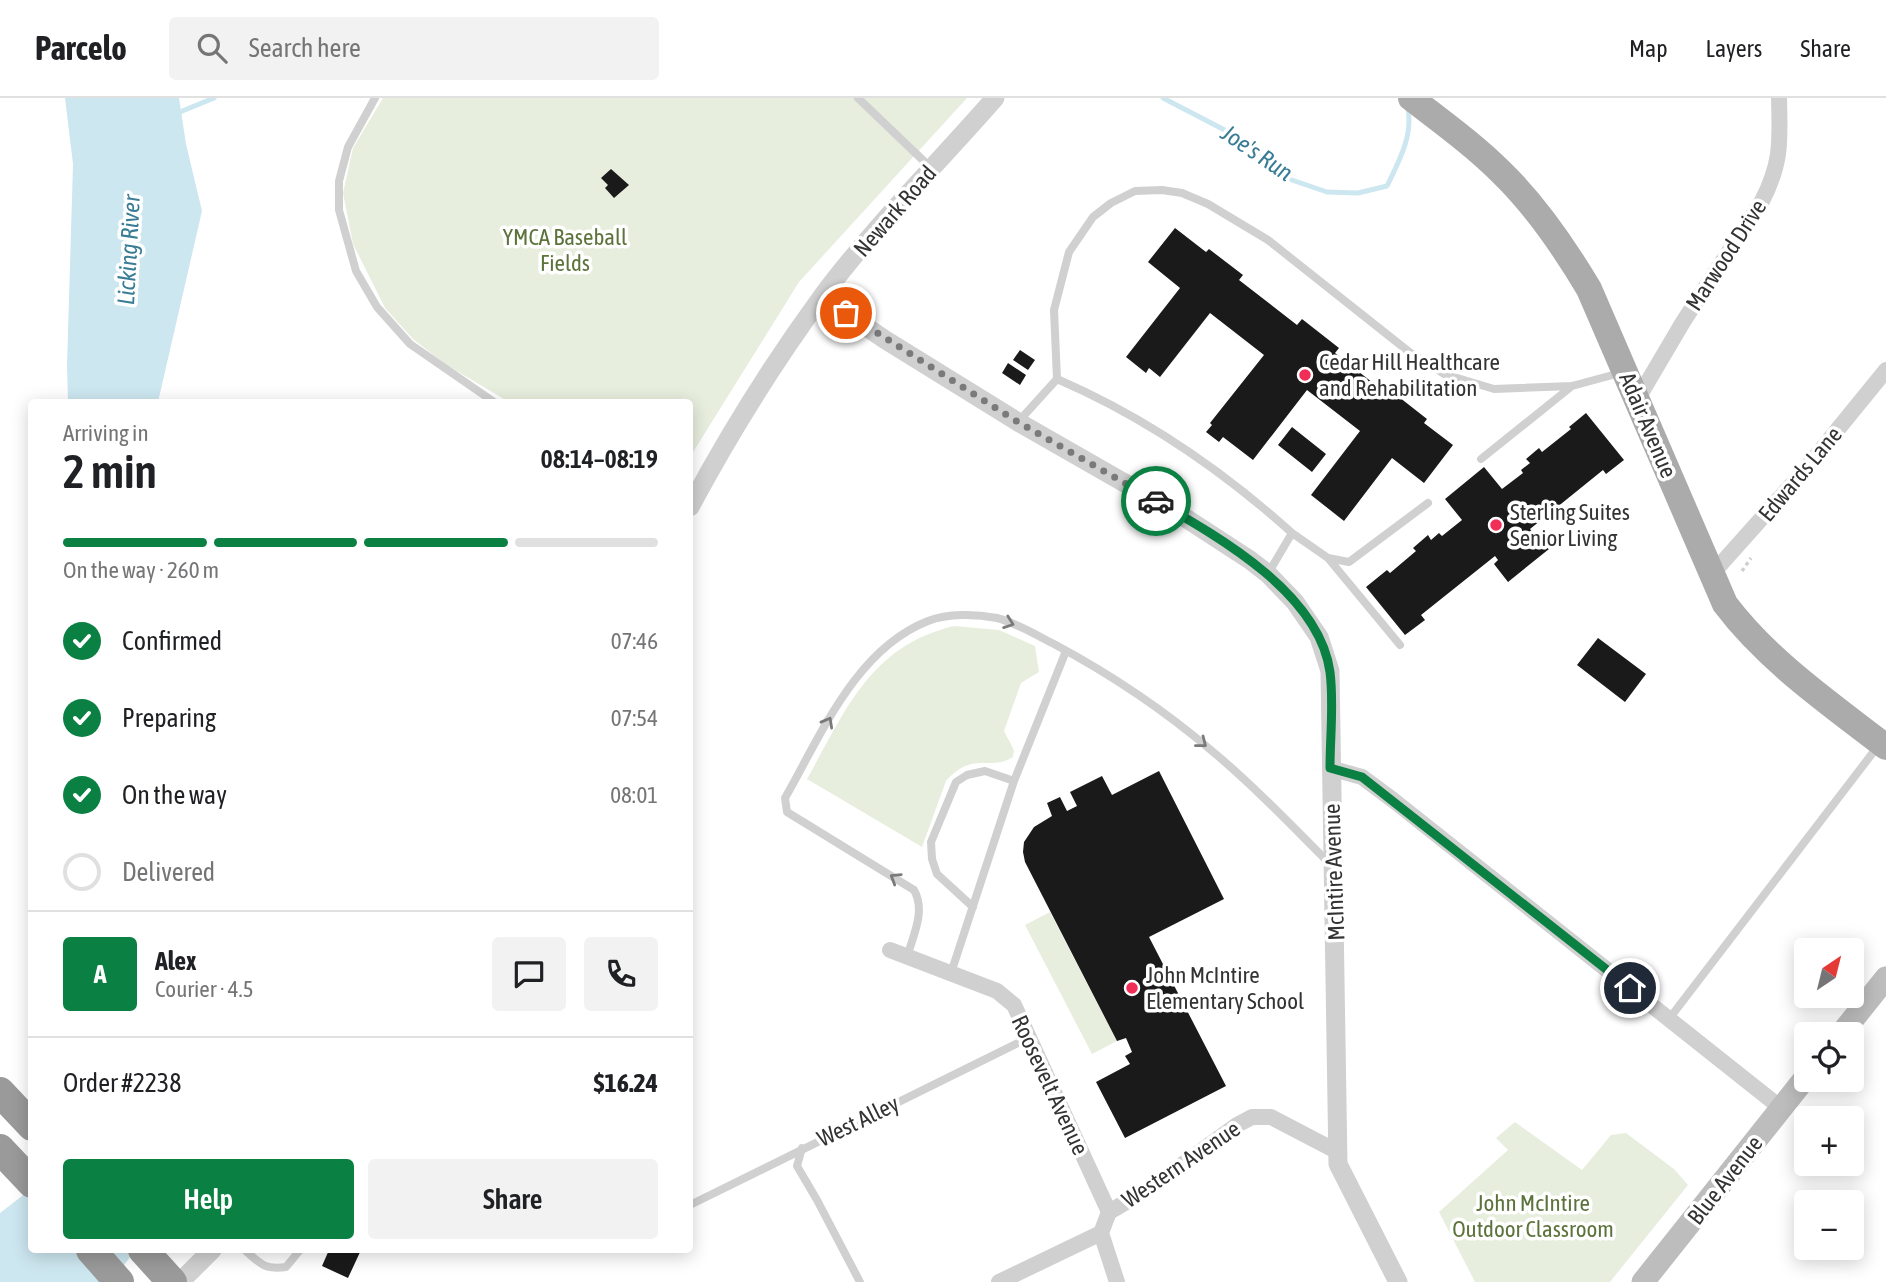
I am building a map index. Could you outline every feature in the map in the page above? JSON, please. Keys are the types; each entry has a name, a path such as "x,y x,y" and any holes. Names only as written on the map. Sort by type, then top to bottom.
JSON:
{"highway":[{"path":"0,1091 28,1122"},
{"path":"0,1149 28,1179"},
{"path":"94,1253 119,1282"},
{"path":"146,1253 172,1282"}],"main road":[{"name":"Adair Avenue","path":"1411,98 1502,172 1533,205 1567,252 1589,289 1725,604 1745,631 1769,654 1883,745"},
{"path":"1851,1022 1886,978"},
{"name":"Blue Avenue","path":"1643,1282 1794,1092"}],"street":[{"name":"Newark Road","path":"693,493 783,352 825,294 995,98"},
{"name":"Marwood Drive","path":"1637,400 1771,183 1780,148 1779,98"},
{"name":"McIntire Avenue","path":"825,294 846,313 884,339 1018,422 1184,517 1250,560 1295,602 1319,637 1330,671 1339,1164 1398,1282"},
{"name":"Edwards Lane","path":"1712,574 1803,472 1886,370"},
{"path":"1330,768 1362,777 1782,1108"},
{"name":"Roosevelt Avenue","path":"890,950 997,991 1014,1005 1109,1212"},
{"name":"Western Avenue","path":"1101,1233 1109,1212 1150,1188 1252,1117 1271,1117 1338,1152"},
{"path":"999,1282 1101,1233 1117,1282"},
{"path":"180,1282 209,1253"}],"lane":[{"path":"375,98 348,147 339,181 339,210 356,271 377,307 410,344 490,399"},
{"path":"858,98 932,169"},
{"path":"1018,422 1057,379 1054,310 1069,253 1093,217 1111,203 1135,191 1162,190 1182,193 1208,204 1268,240 1408,351 1444,374 1494,389 1572,386 1625,371"},
{"path":"1057,379 1086,391 1145,423 1245,491 1292,533 1328,558 1400,645"},
{"path":"1481,459 1572,386"},
{"path":"1328,558 1349,562 1428,503"},
{"path":"1268,574 1292,533"},
{"path":"907,957 920,912 920,899 914,890 788,811 785,798 850,685 889,645 929,620 972,615 998,619 1025,629 1066,651 1161,710 1213,752 1335,869"},
{"path":"951,973 1014,781 1066,651"},
{"path":"1669,1018 1883,745"},
{"path":"973,907 937,874 932,859 931,842 956,782 967,775 985,771 1014,781"},
{"name":"West Alley","path":"693,1203 1028,1038"},
{"path":"802,1148 797,1167 860,1282"},
{"path":"248,1253 271,1269 286,1267 298,1253"}],"path":[{"path":"1742,571 1756,552"}],"green space":[{"name":"YMCA Baseball Fields","path":"383,98 967,98 799,282 693,452 693,399 504,399 445,364 413,339 385,308 353,244 343,193 353,148"},
{"path":"954,626 999,630 1035,646 1039,672 1021,683 1004,731 1014,750 1013,757 997,763 965,766 946,781 922,847 807,779 849,706 881,665 925,635"},
{"path":"1050,912 1117,1041 1092,1054 1025,925"},
{"name":"John McIntire Outdoor Classroom","path":"1515,1122 1582,1170 1611,1135 1626,1133 1674,1169 1688,1185 1610,1282 1475,1282 1439,1212 1508,1150 1496,1138"}],"water":[{"name":"Licking River","path":"65,98 179,98 186,144 202,211 159,399 68,399 73,164"},
{"path":"28,1191 28,1253 133,1253 112,1282 0,1282 0,1213"}],"building":[{"path":"611,169 629,185 614,198 601,178"},
{"name":"Cedar Hill Healthcare and Rehabilitation","path":"1175,228 1206,252 1209,249 1243,275 1239,280 1297,325 1302,319 1339,348 1335,353 1387,394 1390,390 1427,419 1424,423 1453,445 1424,483 1392,458 1344,521 1311,495 1360,431 1307,390 1253,460 1223,437 1219,442 1206,432 1212,425 1210,423 1264,355 1210,313 1160,377 1149,368 1146,373 1126,357 1180,288 1148,262"},
{"path":"1020,350 1035,360 1028,370 1013,360"},
{"path":"1008,363 1026,375 1020,385 1002,373"},
{"name":"Sterling Suites Senior Living","path":"1586,413 1624,460 1606,474 1603,470 1530,529 1549,549 1508,582 1494,564 1498,560 1495,556 1421,615 1425,620 1405,635 1366,587 1387,570 1390,573 1416,551 1413,548 1428,535 1431,540 1439,533 1442,536 1462,520 1445,499 1484,467 1502,489 1523,473 1521,470 1530,463 1526,459 1539,448 1542,452"},
{"path":"1292,427 1326,454 1312,472 1278,445"},
{"path":"1598,638 1646,674 1625,702 1577,665"},
{"name":"John McIntire Elementary School","path":"1159,771 1224,899 1149,937 1226,1086 1125,1138 1096,1082 1130,1064 1125,1056 1132,1052 1126,1038 1117,1041 1025,862 1023,852 1024,842 1034,827 1052,816 1047,803 1060,797 1067,811 1077,806 1070,792 1102,776 1112,795"},
{"path":"328,1253 360,1253 348,1278 322,1266"}],"waterway":[{"name":"Joe's Run","path":"175,114 214,98"},
{"name":"Joe's Run","path":"1163,98 1240,138 1289,179 1327,192 1358,193 1387,186 1407,138 1408,108"}],"way so far":[{"path":"846,313 1018,422 1156,501"}],"place":[{"name":"Cedar Hill Healthcare and Rehabilitation","path":"1305,375"},
{"name":"Sterling Suites Senior Living","path":"1496,525"},
{"name":"John McIntire Elementary School","path":"1132,988"}],"route":[{"path":"1156,501 1215,536 1268,574 1295,602 1319,637 1330,671 1330,768 1362,777 1630,988"}]}
